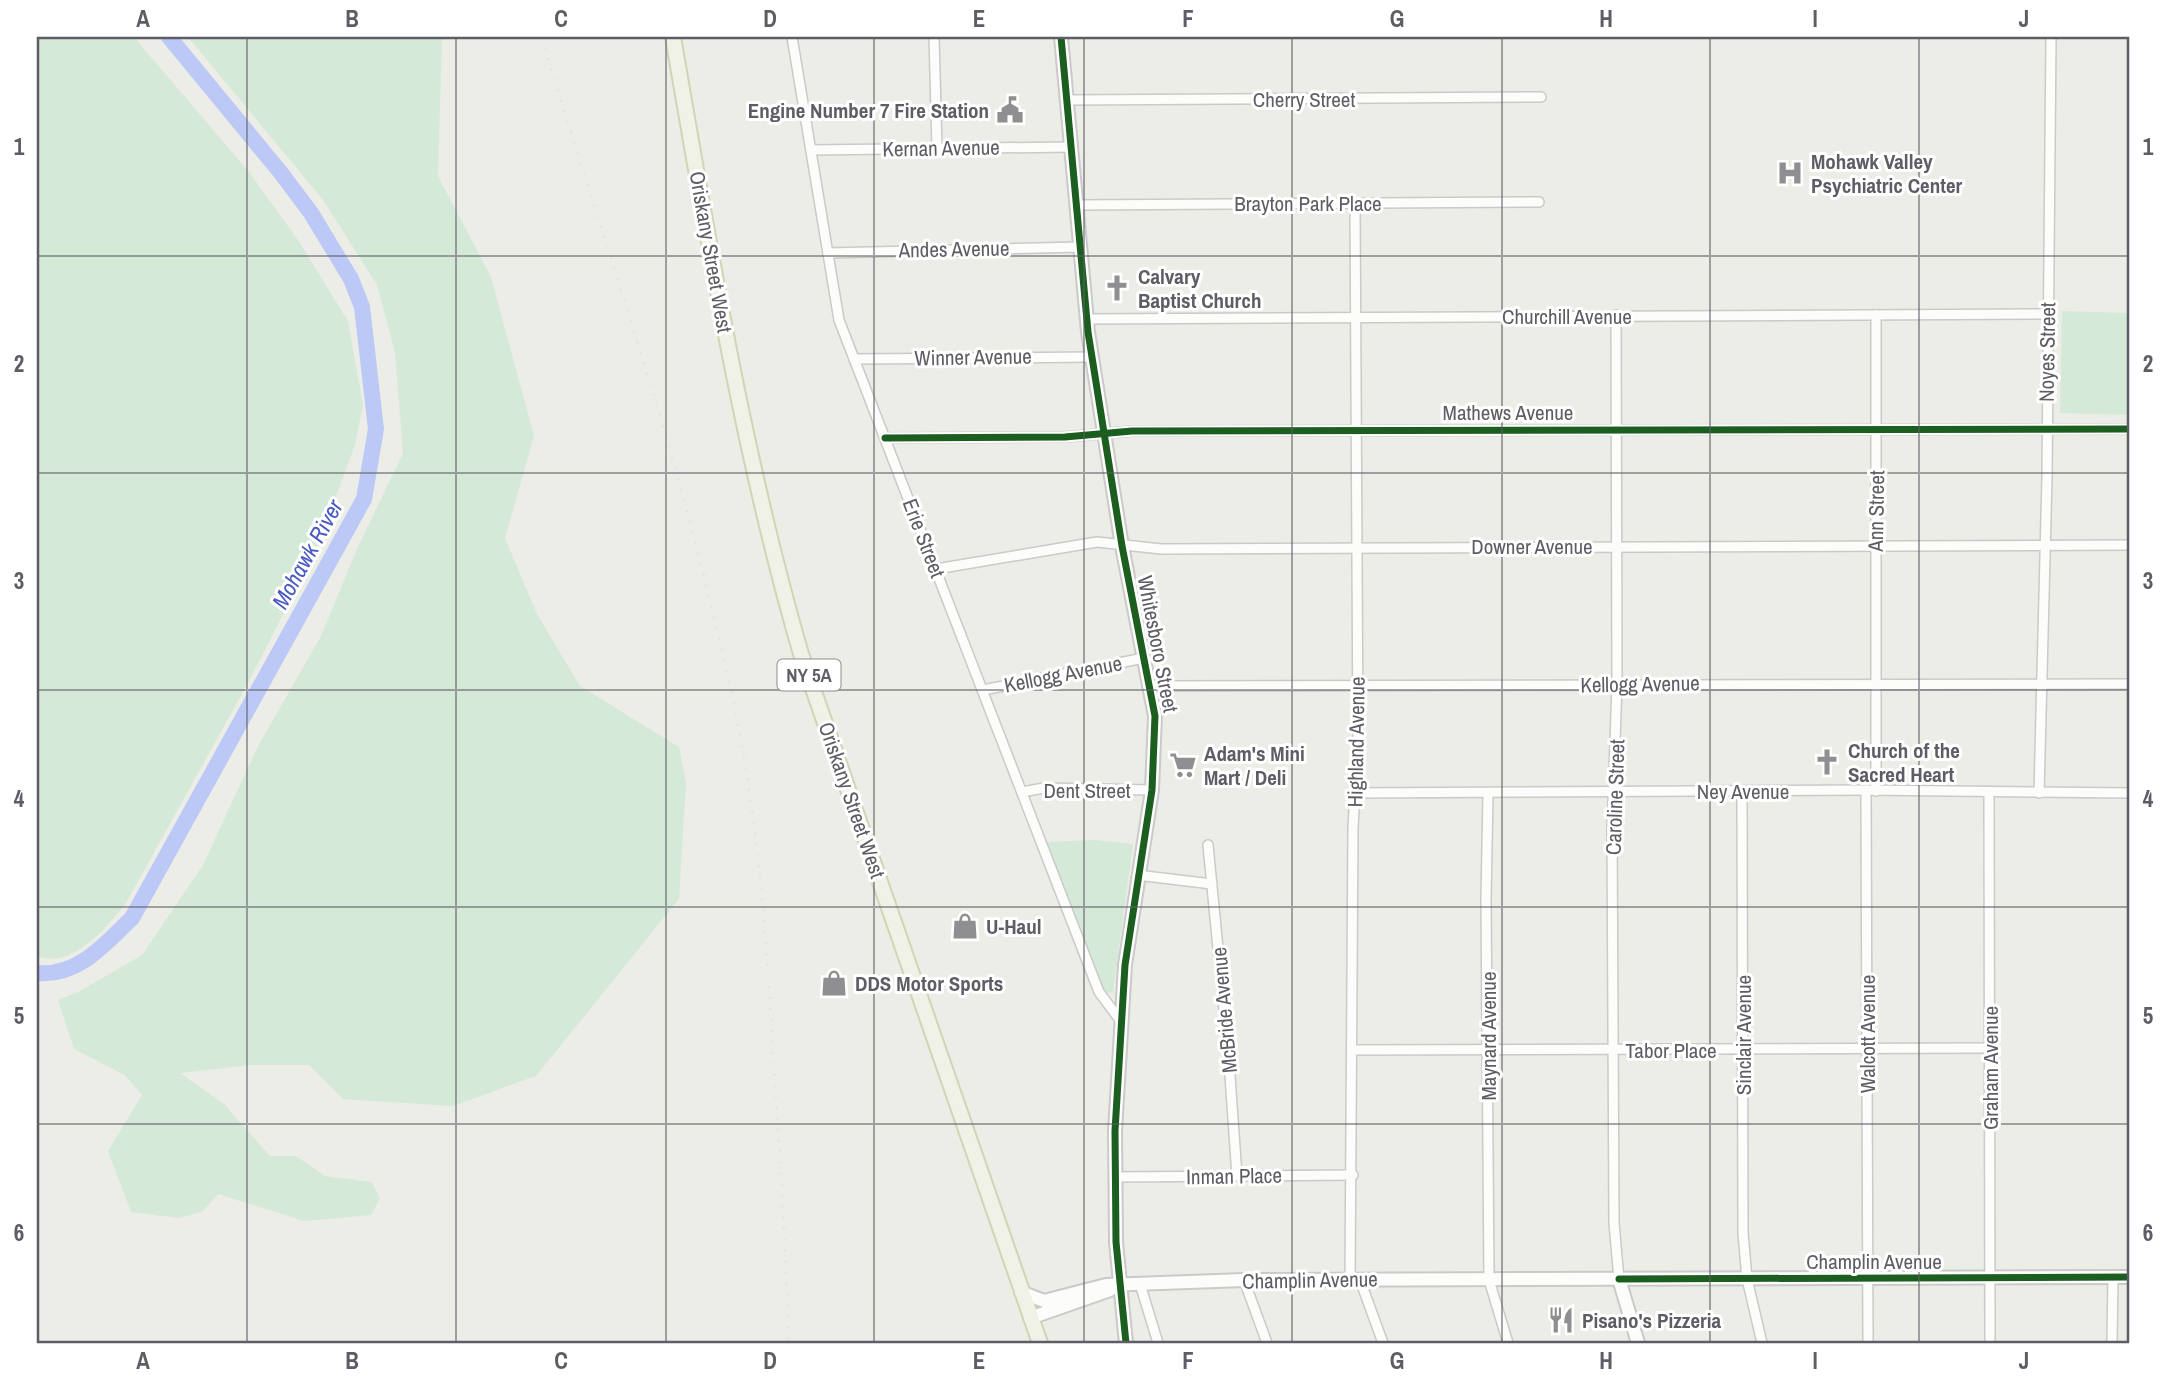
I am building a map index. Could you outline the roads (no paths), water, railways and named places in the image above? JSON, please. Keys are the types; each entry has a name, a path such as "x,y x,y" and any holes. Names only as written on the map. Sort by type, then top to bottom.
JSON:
{"main road":[{"name":"Oriskany Street West","path":"673,37 743,426 774,561 801,654 1040,1343"}],"street":[{"name":"Erie Street","path":"792,37 839,320 1099,992 1120,1020"},
{"path":"934,37 937,148"},
{"name":"Whitesboro Street","path":"1061,37 1093,357 1122,546 1150,686 1156,734 1152,790 1137,875 1120,1020 1115,1177 1120,1285 1126,1343"},
{"name":"Noyes Street","path":"2039,793 2043,684 2051,37"},
{"name":"Cherry Street","path":"1068,100 1541,97"},
{"name":"Kernan Avenue","path":"811,150 1071,147"},
{"name":"Brayton Park Place","path":"1077,205 1539,202"},
{"name":"Highland Avenue","path":"1355,204 1358,685 1353,828 1355,1280"},
{"name":"Andes Avenue","path":"828,253 1081,247"},
{"name":"Churchill Avenue","path":"1088,318 2047,314"},
{"name":"Caroline Street","path":"1616,315 1614,1223 1619,1279"},
{"name":"Ann Street","path":"1876,315 1877,707"},
{"name":"Winner Avenue","path":"854,359 1093,357"},
{"name":"Mathews Avenue","path":"885,438 1104,435 1132,431 2130,429"},
{"name":"Downer Avenue","path":"936,569 1097,542 1161,549 1617,545 2130,545"},
{"name":"Kellogg Avenue","path":"982,690 1144,659"},
{"name":"Kellogg Avenue","path":"1150,686 2130,684"},
{"name":"Walcott Avenue","path":"1868,1343 1871,791 1877,707"},
{"name":"Dent Street","path":"1022,792 1044,788 1152,790"},
{"name":"Sinclair Avenue","path":"1742,791 1743,1233 1747,1279 1762,1343"},
{"name":"Graham Avenue","path":"1989,792 1990,1343"},
{"name":"Ney Avenue","path":"1356,793 2130,793"},
{"name":"Maynard Avenue","path":"1488,793 1489,1280 1508,1343"},
{"name":"McBride Avenue","path":"1208,845 1237,1176"},
{"path":"1137,875 1212,884"},
{"name":"Tabor Place","path":"1352,1050 1990,1048"},
{"name":"Inman Place","path":"1115,1177 1353,1175"},
{"path":"2112,1343 2113,1277"},
{"name":"Champlin Avenue","path":"1021,1292 1044,1301 1106,1285 1244,1280 2130,1277"},
{"path":"1619,1279 1638,1343"},
{"path":"1244,1280 1267,1343"},
{"path":"1355,1280 1383,1343"},
{"path":"1140,1284 1158,1343"},
{"name":"Champlin Avenue","path":"1030,1318 1106,1293 1120,1285"}],"waterway":[{"name":"Mohawk River","path":"37,973 52,973 78,964 101,948 132,918 364,499 376,429 362,307 351,279 311,213 281,173 169,37"}],"railway":[{"path":"541,37 673,462 697,548 737,721 757,850 765,937 789,1343"}],"place":[{"name":"Engine Number 7 Fire Station","path":"1010,110"},
{"name":"Mohawk Valley Psychiatric Center","path":"1790,173"},
{"name":"Calvary Baptist Church","path":"1117,288"},
{"name":"Church of the Sacred Heart","path":"1827,762"},
{"name":"Adam's Mini Mart / Deli","path":"1183,765"},
{"name":"U-Haul","path":"965,926"},
{"name":"DDS Motor Sports","path":"834,983"},
{"name":"Pisano's Pizzeria","path":"1561,1320"}]}
